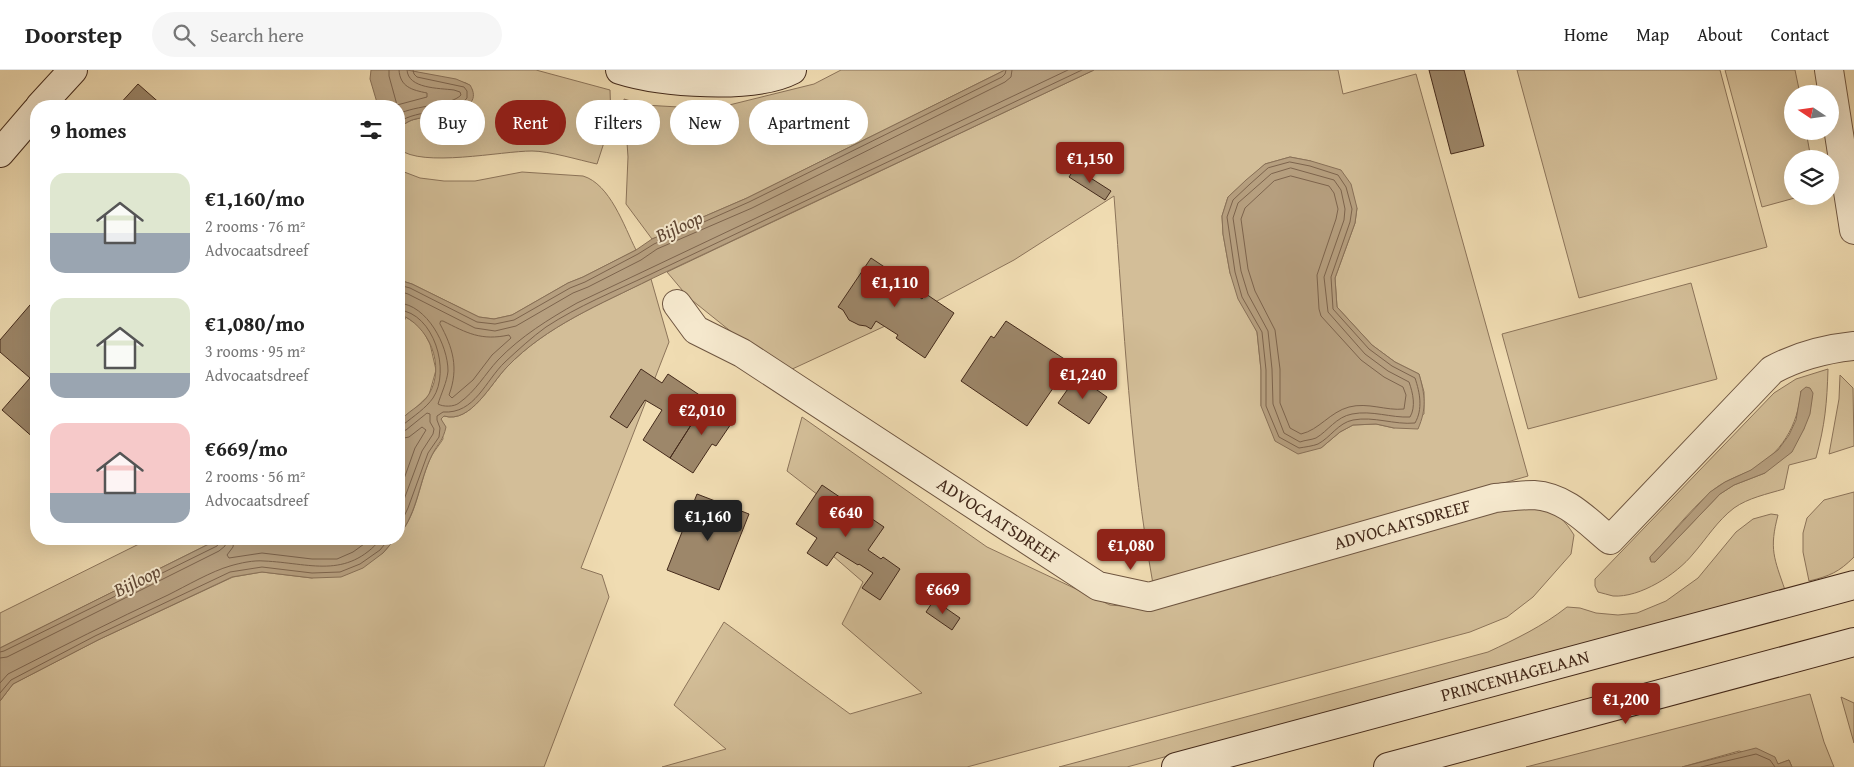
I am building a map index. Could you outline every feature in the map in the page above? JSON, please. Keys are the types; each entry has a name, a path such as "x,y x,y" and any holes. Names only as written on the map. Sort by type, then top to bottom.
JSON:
{"street":[{"path":"46,100 73,70"},
{"path":"620,70 656,79 697,82 740,82 783,75 792,70"},
{"path":"1829,70 1854,230"},
{"path":"0,153 30,118"},
{"name":"ADVOCAATSDREEF","path":"677,304 696,330 742,353 1098,586 1149,597 1494,498 1534,495 1552,499 1571,507 1610,540 1772,370 1790,360 1833,349 1854,346"},
{"name":"PRINCENHAGELAAN","path":"1176,767 1854,585"},
{"path":"1388,767 1854,642"}],"shaded area":[{"path":"407,70 536,70 610,90 610,100 576,100 576,145 603,145 597,164 539,151 443,158 410,155 405,152 405,124 420,118 420,145 485,145 485,100 470,100 472,92 466,83"},
{"path":"841,70 1005,70 868,138 868,100 749,100 814,84"},
{"path":"1094,70 1338,70 1343,94 1416,74 1528,476 1153,584 1133,439 1114,196 1014,260 924,308 788,371 739,338 688,297 667,272","holes":["1290,157 1311,161 1357,208 1355,223 1335,278 1337,307 1372,345 1395,362 1419,374 1424,392 1424,414 1394,428 1376,424 1353,425 1340,432 1321,448 1261,406 1261,370 1257,332 1230,273 1223,234 1222,216 1228,197 1265,164"]},
{"path":"1517,70 1720,70 1767,247 1579,298"},
{"path":"1725,70 1795,70 1798,85 1784,85 1784,140 1808,140 1809,150 1784,150 1784,201 1762,207"},
{"path":"749,100 749,145 854,145 747,198 652,239 626,204 627,145 660,145 660,106 670,107 670,145 739,145 739,103"},
{"path":"405,172 420,178 444,181 475,181 522,172 583,176 593,180 608,197 621,218 636,250 568,283 512,315 494,319 479,317 405,282"},
{"path":"651,279 669,342 581,568 602,575 609,597 544,767 0,767 0,701 13,684 98,640 233,577 262,572 312,578 383,553 390,545 405,545 405,526 414,507 432,455 443,439 441,419 444,416 454,417 463,414 472,408 522,352 539,339 594,307"},
{"path":"1691,283 1717,379 1528,429 1502,334"},
{"path":"406,317 421,327 430,344 436,370 429,395 405,418"},
{"path":"1828,369 1825,414 1816,458 1789,465 1784,489 1751,499 1734,508 1717,524 1686,562 1668,577 1646,589 1624,596 1613,596 1598,592 1595,586 1595,579 1774,393 1796,379","holes":["1801,391 1804,429 1765,473 1734,485 1720,494 1655,562 1650,560 1650,557 1714,489 1750,471 1771,456 1786,438 1792,427"]},
{"path":"1840,375 1853,388 1854,446 1829,454 1839,399"},
{"path":"802,417 987,547 1110,605 1146,608 1512,506 1540,508 1555,514 1574,535 1571,554 1533,597 1507,617 1470,632 967,767 662,767 726,749 674,705 724,622 850,714 922,693 842,624 863,582 818,543 840,512 787,471"},
{"path":"1854,492 1854,557 1834,573 1809,581 1803,552 1803,533 1807,518 1824,500"},
{"path":"1771,514 1778,515 1773,545 1778,570 1785,590 1127,767 1059,767 1488,652 1539,626 1567,607 1618,615 1637,613 1666,601 1698,578 1736,532 1753,519"},
{"path":"137,545 207,545 0,648 0,613"},
{"path":"1810,694 1824,742 1834,767 1792,767 1789,760 1778,764 1739,751 1682,767 1526,767"},
{"path":"1841,697 1854,703 1854,743"}],"water":[{"path":"371,70 407,70 456,79 470,85 473,95 472,100 420,100 420,119 405,124 405,100 376,100 370,79"},
{"path":"1005,70 1094,70 651,279 575,317 539,339 507,367 480,401 472,408 463,414 454,417 444,416 441,419 446,427 443,436 428,465 405,526 405,416 429,394 434,383 436,371 432,348 426,337 419,327 405,317 405,282 479,317 494,319 512,315 568,283 636,250 652,239 747,198 854,145 868,145 868,138"},
{"path":"1290,157 1341,170 1351,184 1357,208 1355,223 1335,278 1337,307 1372,345 1395,362 1419,374 1423,388 1424,408 1418,429 1394,428 1376,424 1353,425 1340,432 1321,448 1298,454 1275,441 1261,406 1261,370 1257,332 1238,299 1230,273 1223,234 1222,216 1228,197 1246,180 1265,164"},
{"path":"1806,387 1810,388 1813,393 1810,414 1792,452 1765,473 1734,485 1720,494 1655,562 1651,562 1650,557 1710,492 1725,482 1751,470 1778,450 1789,435 1796,420 1801,391"},
{"name":"Bijloop","path":"207,545 390,545 383,553 363,568 341,577 312,578 262,572 232,577 98,640 13,684 0,701 0,648"},
{"path":"1756,748 1775,757 1778,764 1789,760 1792,767 1682,767"}],"building":[{"path":"1429,70 1464,70 1484,146 1451,154"},
{"path":"138,84 156,100 123,100"},
{"path":"1075,168 1111,191 1105,200 1069,177"},
{"path":"871,258 904,280 901,284 922,299 926,294 954,313 925,358 896,338 898,335 876,321 871,329 859,325 849,320 843,310 838,307"},
{"path":"30,305 30,378 0,352 0,340"},
{"path":"1006,321 1066,360 1054,378 1058,381 1027,426 961,381 991,336 994,338"},
{"path":"641,369 662,383 668,374 707,400 670,458 643,440 662,410 645,400 627,428 610,417"},
{"path":"1077,376 1107,397 1089,424 1058,403"},
{"path":"30,378 30,435 2,410"},
{"path":"707,400 735,418 716,446 712,444 693,473 670,458"},
{"path":"822,485 884,527 868,550 881,559 883,557 900,569 880,600 862,588 873,573 837,552 827,566 807,553 817,538 796,524"},
{"path":"697,494 749,514 719,590 667,570"},
{"path":"934,600 960,618 952,630 926,612"}]}
